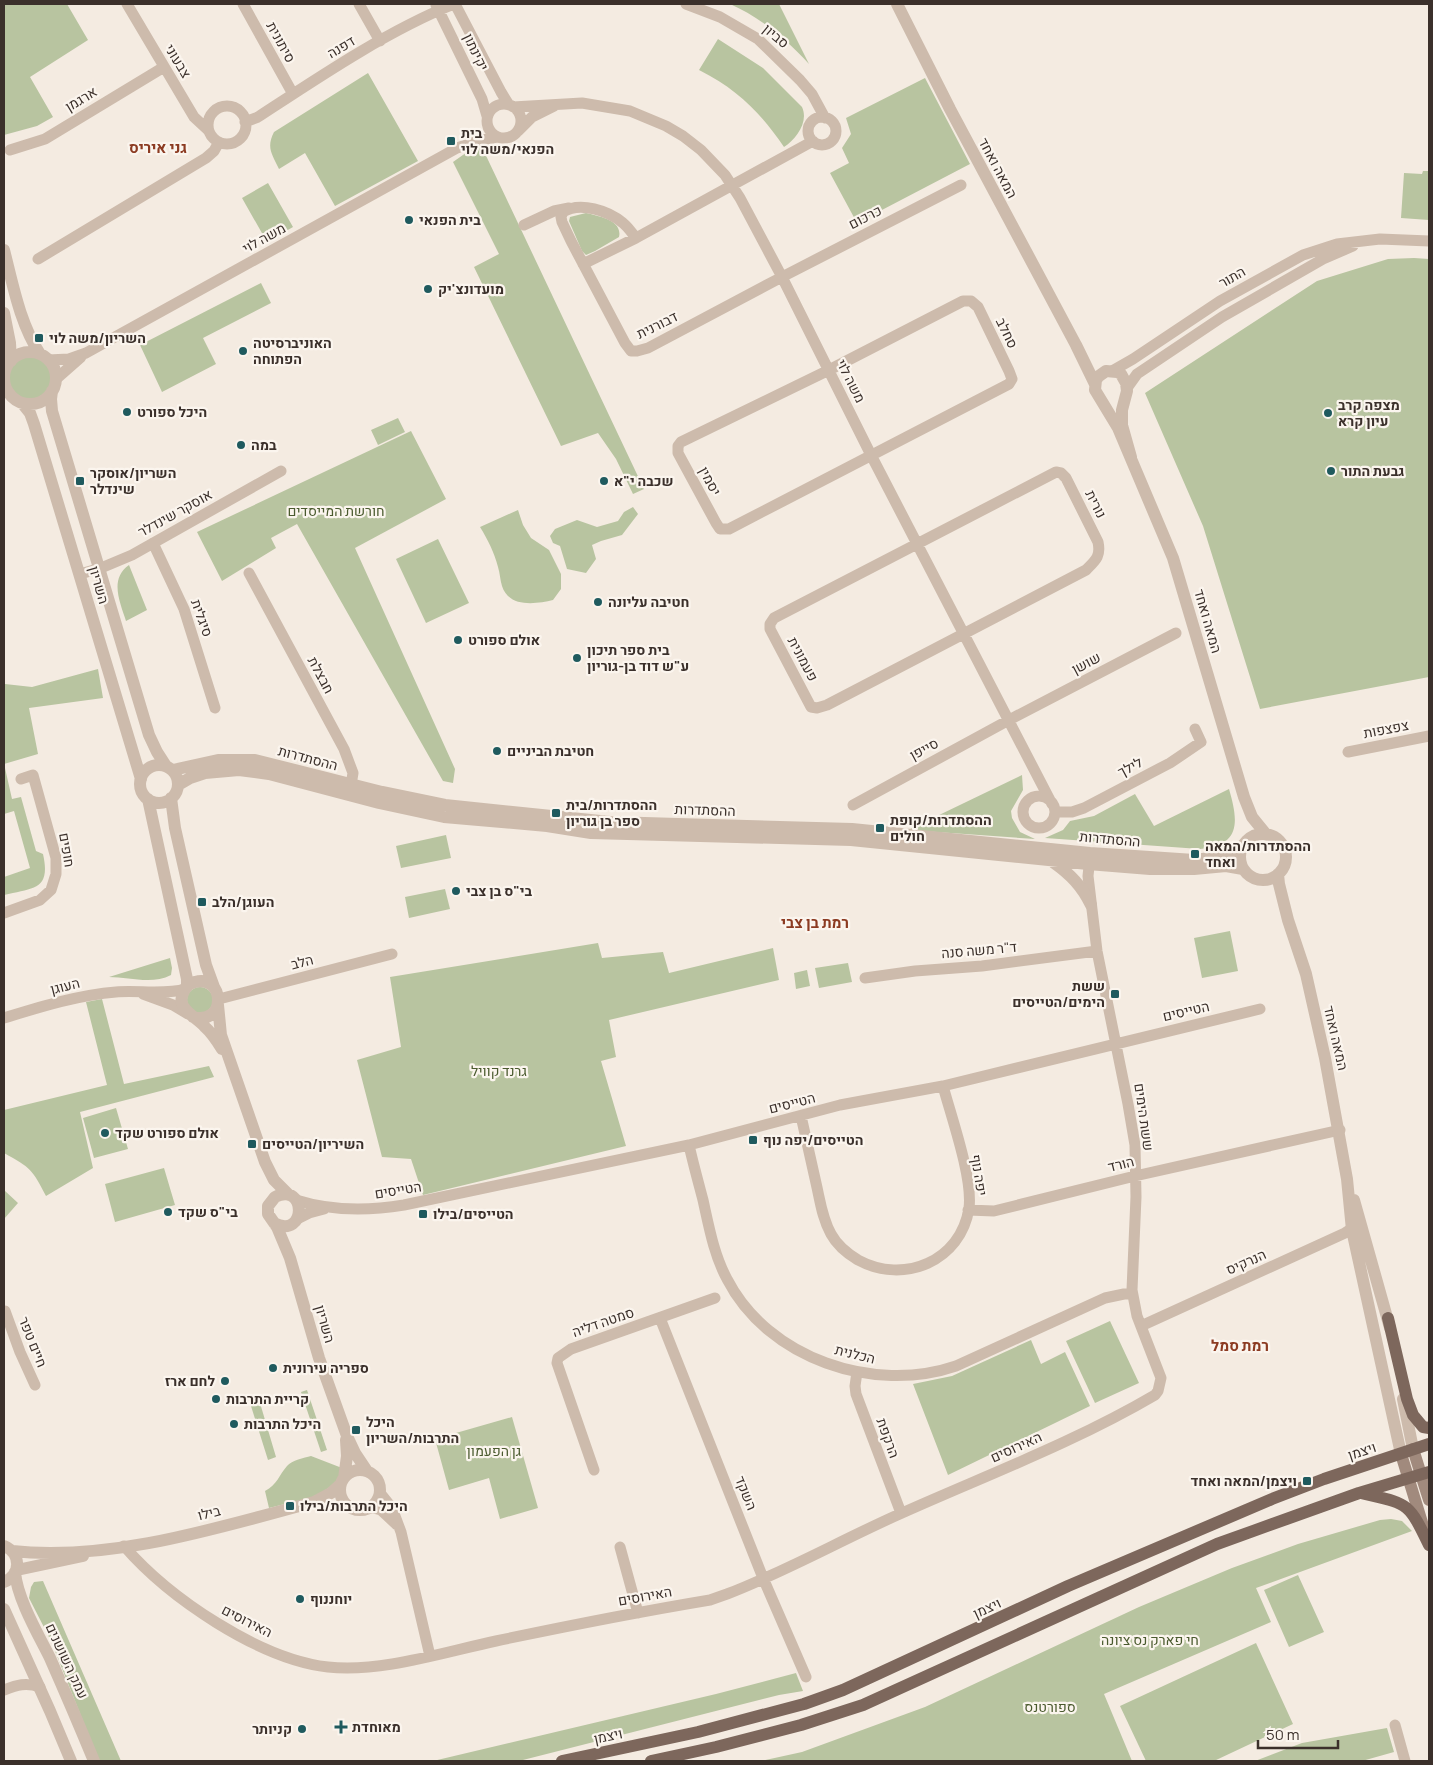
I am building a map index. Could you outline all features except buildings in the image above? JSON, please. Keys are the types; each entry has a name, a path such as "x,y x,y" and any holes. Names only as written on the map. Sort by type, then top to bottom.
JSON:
{"main road":[{"path":"1388,1318 1407,1399 1413,1415 1423,1427 1429,1428"},
{"name":"ויצמן","path":"562,1761 698,1732 804,1704 843,1690 1068,1586 1213,1523 1324,1479 1429,1444"},
{"path":"1413,1449 1425,1478 1429,1500"},
{"path":"1401,1454 1409,1485 1429,1544"},
{"path":"650,1761 716,1747 801,1725 864,1705 1217,1544 1359,1493 1409,1485 1425,1478"},
{"path":"1359,1493 1402,1503 1408,1508 1418,1523 1429,1544"}],"street":[{"name":"צבעוני","path":"127,4 194,117 208,130"},
{"name":"סיתונית","path":"242,4 293,94"},
{"path":"359,4 380,41"},
{"name":"דפנה","path":"245,122 258,117 436,7 455,4"},
{"name":"יקינתון","path":"455,4 500,92 511,106"},
{"name":"סביון","path":"686,4 720,17 758,39 812,94 825,118"},
{"name":"המאה ואחד","path":"897,4 950,110 1076,344 1095,384"},
{"name":"יקינתון","path":"436,7 482,99 487,119"},
{"name":"ארגמן","path":"10,150 45,139 164,67"},
{"name":"משה לוי","path":"511,106 582,103 630,111 660,123 683,136 701,150 725,175 782,276 1053,808"},
{"name":"משה לוי","path":"517,132 532,117 559,104"},
{"path":"498,105 511,106 520,116 520,127 517,132 508,138 497,137 490,131 487,119 494,107 498,105"},
{"path":"229,106 238,110 245,122 244,133 232,144 219,142 213,138 208,130 210,117 214,111 222,107 229,106"},
{"path":"825,118 833,123 835,132 834,136 826,144 821,145 813,142 808,133 809,126 815,119 825,118"},
{"name":"משה לוי","path":"44,357 69,359 86,353 457,148 476,134 487,119"},
{"name":"משה לוי","path":"457,148 497,137"},
{"path":"38,259 206,158 214,151 219,142"},
{"path":"583,264 636,238 813,142"},
{"name":"כרכום","path":"782,276 961,185"},
{"name":"דבורנית","path":"574,208 563,212 562,222 625,343 631,351 648,348 782,276"},
{"path":"524,225 554,211 586,208 613,216 623,223 636,238"},
{"name":"התור","path":"1126,391 1137,374 1222,317 1323,259 1363,243 1380,239"},
{"name":"התור","path":"1109,371 1133,359 1220,302 1303,255 1337,244 1380,239 1429,241"},
{"path":"4,250 31,339 55,371 54,385 48,398 38,403 4,403"},
{"name":"סחלב","path":"829,370 963,301 971,301 978,307 1012,380 1009,384 872,455"},
{"path":"4,313 10,343 11,361"},
{"name":"המאה ואחד","path":"1076,344 1085,357 1094,365 1109,371"},
{"path":"20,402 7,391 4,373 11,361 18,355 27,353 44,357"},
{"name":"משה לוי","path":"54,385 86,353"},
{"name":"יסמין","path":"829,370 681,442 678,446 678,453 716,523 720,529 724,530 872,455"},
{"path":"1109,371 1117,372 1124,378 1126,391 1119,401 1114,403 1101,400 1097,395 1095,384 1099,376 1109,371"},
{"name":"השריון","path":"54,385 51,399 52,411 101,568 149,735 157,752 169,768"},
{"name":"המאה ואחד","path":"1126,391 1122,410 1122,425 1131,457"},
{"name":"המאה ואחד","path":"1101,400 1112,416 1131,457 1173,558 1244,797 1252,816 1266,833"},
{"name":"השריון","path":"20,402 30,413 34,424 141,778"},
{"name":"אוסקר שינדלר","path":"80,574 126,558 281,471"},
{"name":"נורית","path":"918,543 1056,472 1062,473 1066,478 1098,542 1100,552 1095,561 1086,570 964,635"},
{"name":"סיגלית","path":"153,542 184,609 215,708"},
{"name":"פעמונית","path":"918,543 774,618 770,624 770,629 812,706 817,708 827,705 964,635"},
{"name":"חבצלת","path":"249,574 344,749 353,773 350,790"},
{"name":"שושן","path":"1009,720 1176,633"},
{"name":"סייפן","path":"853,804 1009,720"},
{"name":"לילך","path":"1053,808 1072,812 1084,808 1170,763 1201,742 1195,729"},
{"name":"צפצפות","path":"1348,752 1429,736"},
{"name":"ההסתדרות","path":"169,768 218,760 240,759 271,763 350,790 444,817 541,826 591,833 851,840 1051,860 1089,858 1194,860 1219,857 1244,844"},
{"path":"148,799 160,803 175,794 178,785 176,775 169,768 152,766 145,771 141,778 141,790 148,799 187,978 186,988 181,1000 183,1007 206,1027 229,1060"},
{"name":"ההסתדרות","path":"178,785 190,778 205,773 239,770 445,805 596,821 852,829 1089,858 1150,869 1194,869 1216,866 1243,869"},
{"name":"משה לוי","path":"1026,803 1032,794 1033,770"},
{"name":"חופים","path":"4,913 40,900 51,890 56,874 56,858 33,775 21,779"},
{"path":"1033,797 1044,797 1053,808 1051,823 1042,828 1029,825 1025,821 1023,813 1026,803 1033,797"},
{"name":"המאה ואחד","path":"1244,797 1244,844"},
{"path":"171,798 175,828 206,965 217,997 221,1035 265,1162 274,1180 300,1207 295,1222 283,1226 274,1223 268,1214 270,1203 265,1162"},
{"path":"1259,833 1266,833 1277,838 1284,847 1286,862 1274,878 1262,880 1254,878 1243,869 1239,855 1244,844 1259,833"},
{"name":"ששת הימים","path":"1089,858 1090,905 1096,951 1133,1130 1136,1197 1132,1294 1137,1316 1160,1372 1161,1383"},
{"path":"1051,860 1065,870 1079,884 1090,905"},
{"name":"המאה ואחד","path":"1278,874 1288,920 1306,974 1325,1058 1340,1130 1371,1310 1401,1454"},
{"path":"1262,880 1286,905"},
{"name":"ד\"ר משה סנה","path":"865,978 916,970 982,966 1096,951"},
{"name":"הלב","path":"217,997 392,954"},
{"path":"186,988 194,982 206,982 217,997 215,1011 208,1017 199,1018 190,1015"},
{"name":"העוגן","path":"4,1018 82,997 134,991 171,992 186,988"},
{"name":"העוגן","path":"134,991 173,1005 190,1015"},
{"name":"הטייסים","path":"292,1197 328,1208 372,1209 404,1206 688,1144 883,1096 943,1086 1260,1009"},
{"name":"יפה נוף","path":"801,1116 826,1222 837,1242 853,1257 874,1267 907,1270 923,1266 950,1249 964,1226 968,1210 969,1198 965,1168 943,1086"},
{"name":"הורד","path":"968,1210 994,1211 1135,1176 1340,1130"},
{"name":"הכלנית","path":"688,1144 715,1250 727,1280 737,1296 760,1323 789,1344 821,1361 857,1372 881,1376 941,1371 956,1366 1105,1298 1132,1294"},
{"path":"270,1203 278,1195 292,1197"},
{"name":"הטייסים","path":"295,1222 309,1213 328,1208"},
{"name":"השריון","path":"290,1258 289,1230 295,1222"},
{"name":"השריון","path":"274,1223 290,1258 319,1358 343,1425 352,1447 367,1471"},
{"name":"המאה ואחד","path":"1357,1226 1388,1318 1413,1449"},
{"name":"הנרקיס","path":"1141,1326 1357,1226"},
{"name":"סמטה דליה","path":"594,1470 557,1362 558,1358 571,1349 715,1298"},
{"name":"חיים טפר","path":"4,1313 5,1311 36,1385"},
{"name":"השקד","path":"660,1318 763,1578 806,1678"},
{"name":"הרקפת","path":"857,1372 856,1394 900,1513"},
{"name":"האירוסים","path":"124,1546 142,1567 211,1620 231,1632 312,1664 341,1668 387,1664 583,1622 710,1600 746,1587 900,1513 1021,1461 1107,1421 1155,1395 1161,1383"},
{"name":"השריון","path":"343,1425 347,1456 343,1481"},
{"path":"401,1532 389,1516 381,1510 370,1507 356,1509 346,1504 341,1494 343,1481 348,1474 357,1470 367,1471 375,1477 378,1481 380,1493 392,1508 401,1532 430,1656"},
{"name":"בילו","path":"16,1571 78,1558 109,1549 200,1531 314,1502 331,1493 343,1481"},
{"path":"370,1507 380,1493"},
{"name":"בילו","path":"314,1502 346,1504"},
{"name":"בילו","path":"6,1546 44,1552 109,1549"},
{"name":"עמק השושנים","path":"6,1546 17,1558 16,1581 22,1600 94,1761"},
{"path":"620,1547 638,1612"},
{"path":"4,1582 12,1577 16,1571"},
{"path":"4,1609 71,1761"},
{"path":"4,1690 23,1684 40,1687"},
{"path":"1395,1726 1404,1761"}],"green space":[{"path":"4,4 67,4 88,40 30,77 53,117 37,126 4,135"},
{"path":"730,4 779,4 809,64 792,46 772,30 752,15"},
{"path":"718,39 763,68 802,107 804,113 803,124 797,135 784,147 747,102 725,85 699,70"},
{"path":"368,73 418,161 335,206 305,153 279,169 272,155 270,142 274,132"},
{"path":"925,78 970,164 857,223 830,173 849,163 842,148 851,134 846,118"},
{"path":"480,143 644,489 633,494 616,459 598,433 561,446 474,267 499,254 453,162"},
{"path":"1423,171 1429,171 1429,220 1401,218 1404,173 1422,174"},
{"path":"268,183 293,227 267,242 242,198"},
{"path":"586,213 613,223 617,226 619,237 586,255 582,251 569,221 570,217"},
{"path":"1388,259 1429,259 1429,677 1260,709 1203,526 1145,393 1317,281"},
{"path":"261,283 271,303 203,338 216,364 162,392 140,345"},
{"path":"26,357 34,357 45,363 51,378 45,393 34,399 26,399 15,393 9,382 9,374 15,363"},
{"path":"398,418 405,432 378,445 371,430"},
{"name":"חורשת המייסדים","path":"411,431 446,499 355,548 455,769 453,783 443,781 297,524 271,538 276,548 222,581 197,532"},
{"path":"633,507 638,514 622,535 592,545 596,559 586,573 567,569 560,546 553,543 550,536 555,529 577,520 597,527 618,521 624,512"},
{"path":"518,510 523,525 531,538 549,550 561,574 561,589 553,600 539,603 524,603 511,598 502,586 495,556 480,527"},
{"path":"438,539 469,603 426,623 396,559"},
{"path":"129,565 147,610 126,621 119,599 118,584 119,577"},
{"path":"98,669 103,698 29,708 38,754 4,764 4,680 5,684 32,687"},
{"path":"4,768 12,799 21,797 36,851 43,854 45,866 42,881 38,885 24,891 4,895 4,877 30,868 14,811 4,814"},
{"path":"1022,775 1023,790 1011,811 1012,818 1020,832 1035,839 908,830"},
{"path":"1229,789 1234,811 1234,829 1224,843 1214,847 1200,849 1045,838 1063,830 1070,821 1094,816 1135,794 1154,826"},
{"path":"446,835 451,858 401,868 396,846"},
{"path":"445,889 450,909 409,918 405,897"},
{"path":"1230,931 1238,971 1202,978 1194,938"},
{"name":"גרנד קוויל","path":"598,943 602,958 663,952 669,973 773,948 779,980 609,1020 616,1057 601,1061 626,1146 423,1195 411,1159 382,1157 357,1060 401,1047 390,977"},
{"path":"170,958 171,975 164,978 148,980 109,977"},
{"path":"848,963 852,982 819,988 815,968"},
{"path":"807,970 810,986 796,989 794,973"},
{"path":"200,987 209,991 213,1000 209,1009 200,1013 191,1009 187,1000 191,991"},
{"path":"102,999 124,1084 209,1066 214,1077 80,1112 93,1168 46,1196 30,1170 4,1153 4,1110 107,1085 86,1002"},
{"name":"אולם ספורט שקד","path":"116,1108 128,1149 94,1158 83,1118"},
{"path":"164,1168 175,1205 115,1222 105,1184"},
{"path":"4,1190 18,1203 4,1219"},
{"path":"1110,1321 1139,1383 1095,1403 1066,1341"},
{"path":"1031,1340 1041,1364 1065,1352 1090,1406 948,1475 913,1384 952,1376"},
{"path":"307,1390 327,1450 321,1452 301,1392"},
{"path":"260,1403 276,1457 268,1460 251,1406"},
{"name":"גן הפעמון","path":"512,1417 538,1508 500,1519 489,1478 449,1490 435,1439"},
{"path":"311,1456 342,1468 337,1482 317,1496 269,1508 265,1491 275,1483 289,1464"},
{"name":"ספורטנס","path":"1380,1520 1402,1521 1412,1531 1256,1588 1271,1622 1104,1694 1132,1761 761,1761 802,1752 925,1707 1139,1607 1232,1568 1298,1544"},
{"path":"1298,1575 1324,1632 1289,1647 1264,1590"},
{"path":"43,1581 121,1761 99,1761 51,1641 29,1598 34,1582"},
{"path":"1256,1643 1293,1724 1214,1761 1146,1761 1120,1706"},
{"path":"796,1673 803,1691 779,1695 519,1761 433,1761 716,1694"},
{"path":"1387,1728 1394,1752 1362,1761 1255,1761 1302,1743"}],"place":[{"name":"בית הפנאי/משה לוי","path":"451,141"},
{"name":"בית הפנאי","path":"409,220"},
{"name":"מועדונצ'יק","path":"428,289"},
{"name":"השריון/משה לוי","path":"39,338"},
{"name":"האוניברסיטה הפתוחה","path":"243,351"},
{"name":"היכל ספורט","path":"127,412"},
{"name":"מצפה קרב עיון קרא","path":"1328,413"},
{"name":"במה","path":"241,445"},
{"name":"גבעת התור","path":"1331,471"},
{"name":"השריון/אוסקר שינדלר","path":"80,481"},
{"name":"שכבה י\"א","path":"604,481"},
{"name":"חטיבה עליונה","path":"598,602"},
{"name":"אולם ספורט","path":"458,640"},
{"name":"בית ספר תיכון ע\"ש דוד בן-גוריון","path":"577,658"},
{"name":"חטיבת הביניים","path":"497,751"},
{"name":"ההסתדרות/בית ספר בן גוריון","path":"556,813"},
{"name":"ההסתדרות/קופת חולים","path":"880,828"},
{"name":"ההסתדרות/המאה ואחד","path":"1195,854"},
{"name":"בי\"ס בן צבי","path":"456,891"},
{"name":"העוגן/הלב","path":"202,902"},
{"name":"ששת הימים/הטייסים","path":"1115,994"},
{"name":"אולם ספורט שקד","path":"105,1133"},
{"name":"הטייסים/יפה נוף","path":"753,1140"},
{"name":"השיריון/הטייסים","path":"252,1144"},
{"name":"בי\"ס שקד","path":"168,1212"},
{"name":"הטייסים/בילו","path":"423,1214"},
{"name":"ספריה עירונית","path":"273,1368"},
{"name":"לחם ארז","path":"225,1381"},
{"name":"קריית התרבות","path":"216,1399"},
{"name":"היכל התרבות","path":"234,1424"},
{"name":"היכל התרבות/השריון","path":"356,1430"},
{"name":"ויצמן/המאה ואחד","path":"1307,1481"},
{"name":"היכל התרבות/בילו","path":"290,1506"},
{"name":"יוחננוף","path":"300,1599"},
{"name":"מאוחדת","path":"341,1727"},
{"name":"קניותר","path":"302,1729"}],"district":[{"name":"גני איריס","path":"158,148"},
{"name":"רמת בן צבי","path":"815,923"},
{"name":"רמת סמל","path":"1240,1346"}],"park label":[{"name":"חי פארק נס ציונה","path":"1150,1640"}]}
